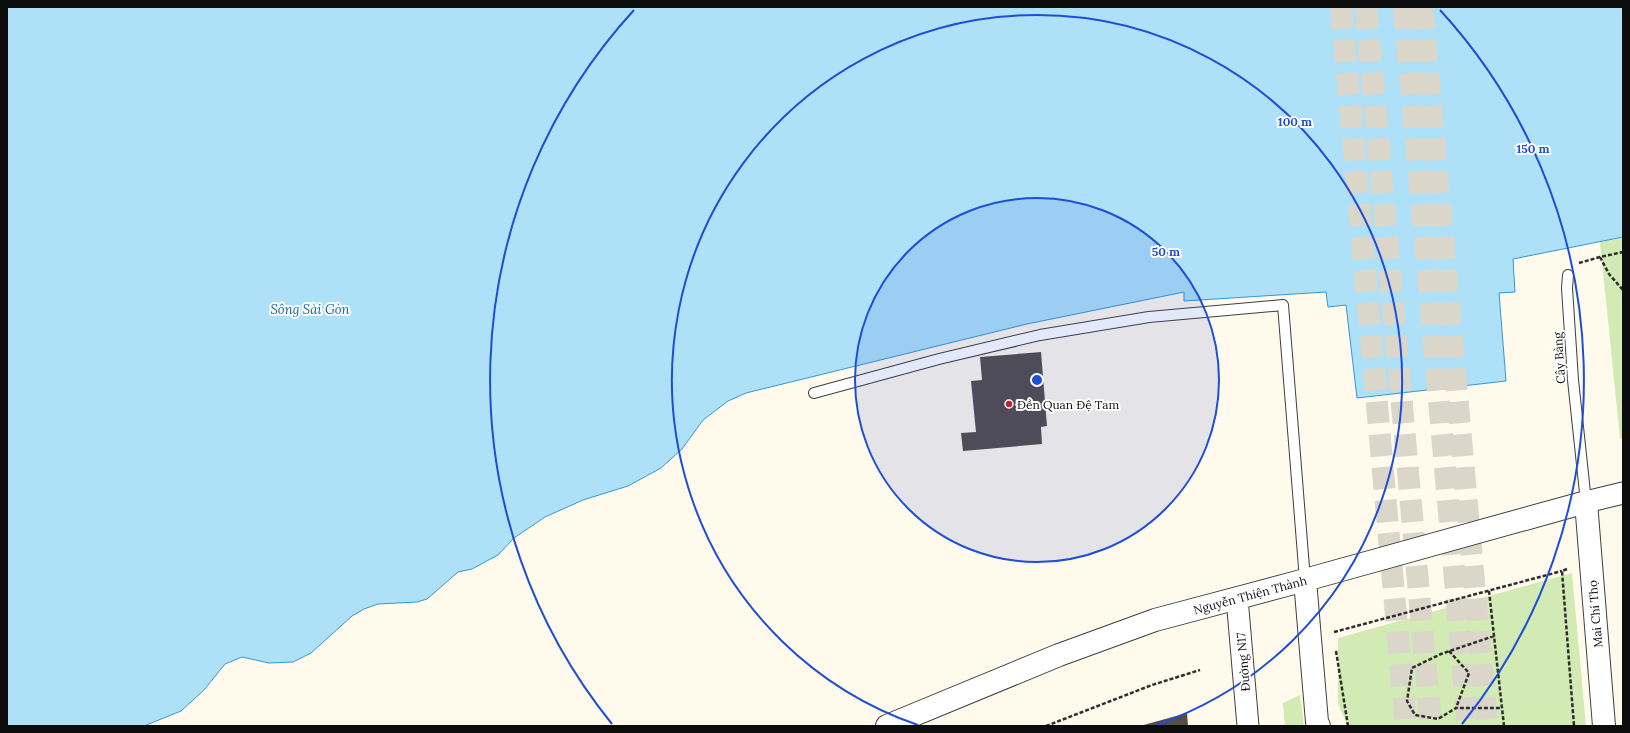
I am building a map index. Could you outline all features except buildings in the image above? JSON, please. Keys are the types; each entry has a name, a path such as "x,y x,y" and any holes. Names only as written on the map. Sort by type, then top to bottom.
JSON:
{"street":[{"name":"Nguyễn Thiện Thành","path":"886,726 1059,655 1155,620 1623,493"},
{"name":"Mai Chí Thọ","path":"1586,502 1604,726"},
{"path":"1305,580 1318,726"},
{"name":"Đường N17","path":"1237,598 1248,726"}],"lane":[{"name":"Cây Bàng","path":"1568,275 1567,288 1574,380 1586,502"},
{"path":"814,392 969,351 1040,335 1149,316 1283,305 1305,580"}],"path":[{"path":"1568,275 1572,268 1580,263 1623,252"},
{"path":"1600,257 1609,274 1623,290"},
{"path":"1335,639 1334,631 1489,591 1591,562"},
{"path":"1562,571 1574,726"},
{"path":"1489,591 1504,726"},
{"path":"1494,636 1449,651 1412,668 1407,701 1415,715 1438,719 1456,708 1502,708"},
{"path":"1336,647 1348,726"},
{"path":"1449,651 1469,673 1456,708"},
{"path":"1046,726 1152,685 1200,670"}],"green space":[{"path":"1623,238 1623,438 1620,439 1600,242"},
{"path":"1572,573 1586,726 1348,726 1338,704 1338,638"},
{"path":"1300,695 1304,726 1285,726 1283,703"}],"water":[{"name":"Sông Sài Gòn","path":"7,7 1623,7 1623,237 1513,259 1515,292 1499,293 1506,381 1357,398 1346,305 1328,307 1326,292 1184,301 1184,292 1027,324 746,393 728,401 703,420 682,449 661,468 628,486 583,500 545,517 514,538 498,555 472,569 458,572 427,599 417,602 378,604 364,609 352,616 311,653 293,662 269,663 242,657 225,664 204,690 181,711 144,726 7,726"}],"tunnel":[{"path":"1341,7 1406,726"},
{"path":"1366,7 1431,726"},
{"path":"1404,7 1468,726"},
{"path":"1422,7 1487,726"}],"place":[{"name":"Đền Quan Đệ Tam","path":"1009,404"}]}
